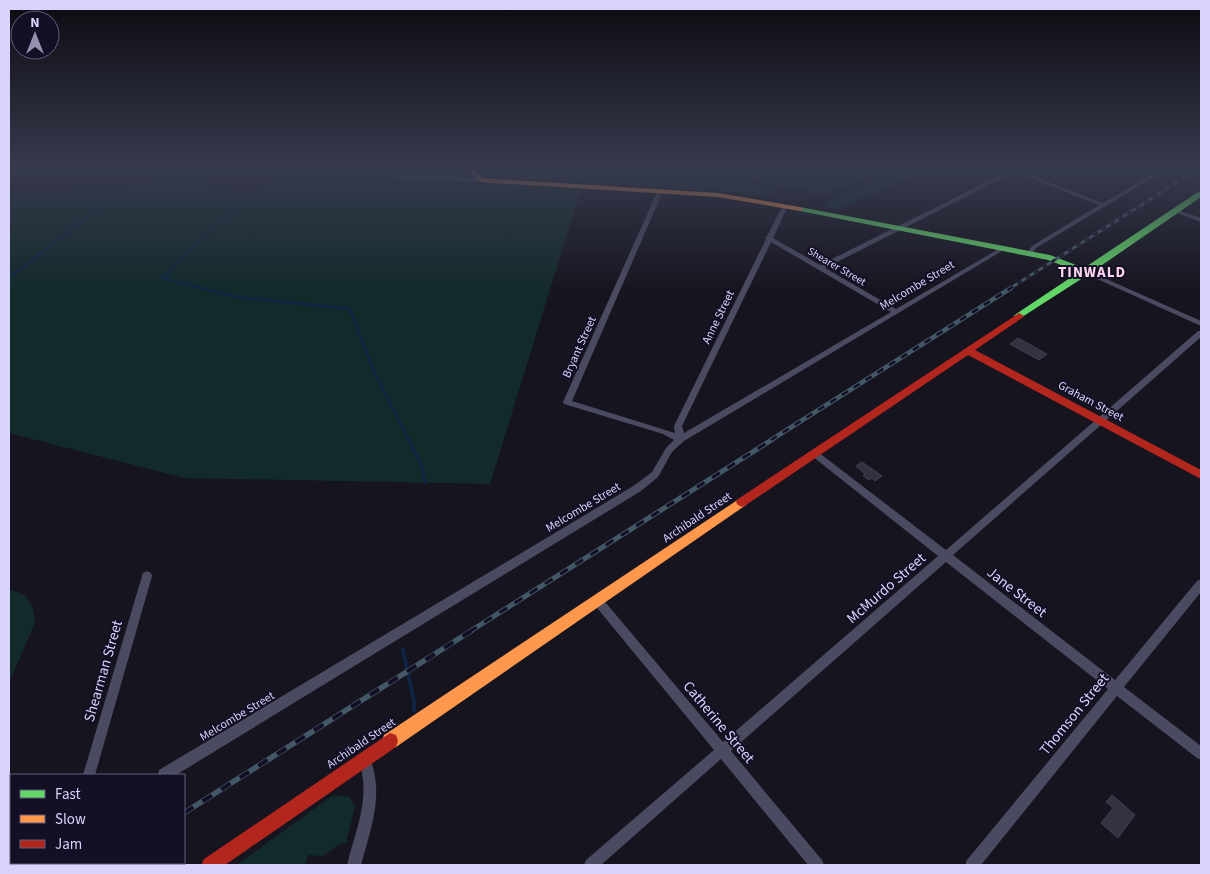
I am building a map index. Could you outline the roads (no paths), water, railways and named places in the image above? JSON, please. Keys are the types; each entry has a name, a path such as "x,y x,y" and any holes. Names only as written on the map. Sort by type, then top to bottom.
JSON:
{"main road":[{"path":"805,210 1055,259 1086,272"},
{"name":"Archibald Street","path":"210,865 364,757 1176,211"},
{"name":"Graham Street","path":"968,351 1201,475"}],"street":[{"name":"Bryant Street","path":"652,210 567,402 666,432 681,439"},
{"name":"Anne Street","path":"681,439 678,426 783,210"},
{"path":"820,268 936,210"},
{"path":"1029,254 1035,247 1095,210"},
{"path":"1176,211 1201,220"},
{"name":"Shearer Street","path":"768,238 896,312"},
{"name":"Melcombe Street","path":"166,774 638,488 654,475 671,446 681,439 1004,248"},
{"path":"1086,272 1201,324"},
{"name":"McMurdo Street","path":"591,865 1201,333"},
{"name":"Jane Street","path":"815,454 1201,754"},
{"name":"Shearman Street","path":"88,774 147,576"},
{"name":"Thomson Street","path":"972,865 1201,584"},
{"name":"Catherine Street","path":"597,600 817,865"},
{"path":"354,865 372,788 370,770 364,757"}],"waterway":[{"path":"9,278 97,210"},
{"path":"205,289 162,278 234,210"},
{"path":"200,288 237,297 350,309 374,372 409,440"},
{"path":"408,439 421,464 425,483"},
{"path":"403,650 414,701 414,711"}],"railway":[{"path":"1009,289 1134,210"},
{"path":"771,440 1011,288"},
{"path":"469,632 773,439"},
{"path":"185,812 471,631"}],"district":[{"name":"TINWALD","path":"1092,272"}]}
